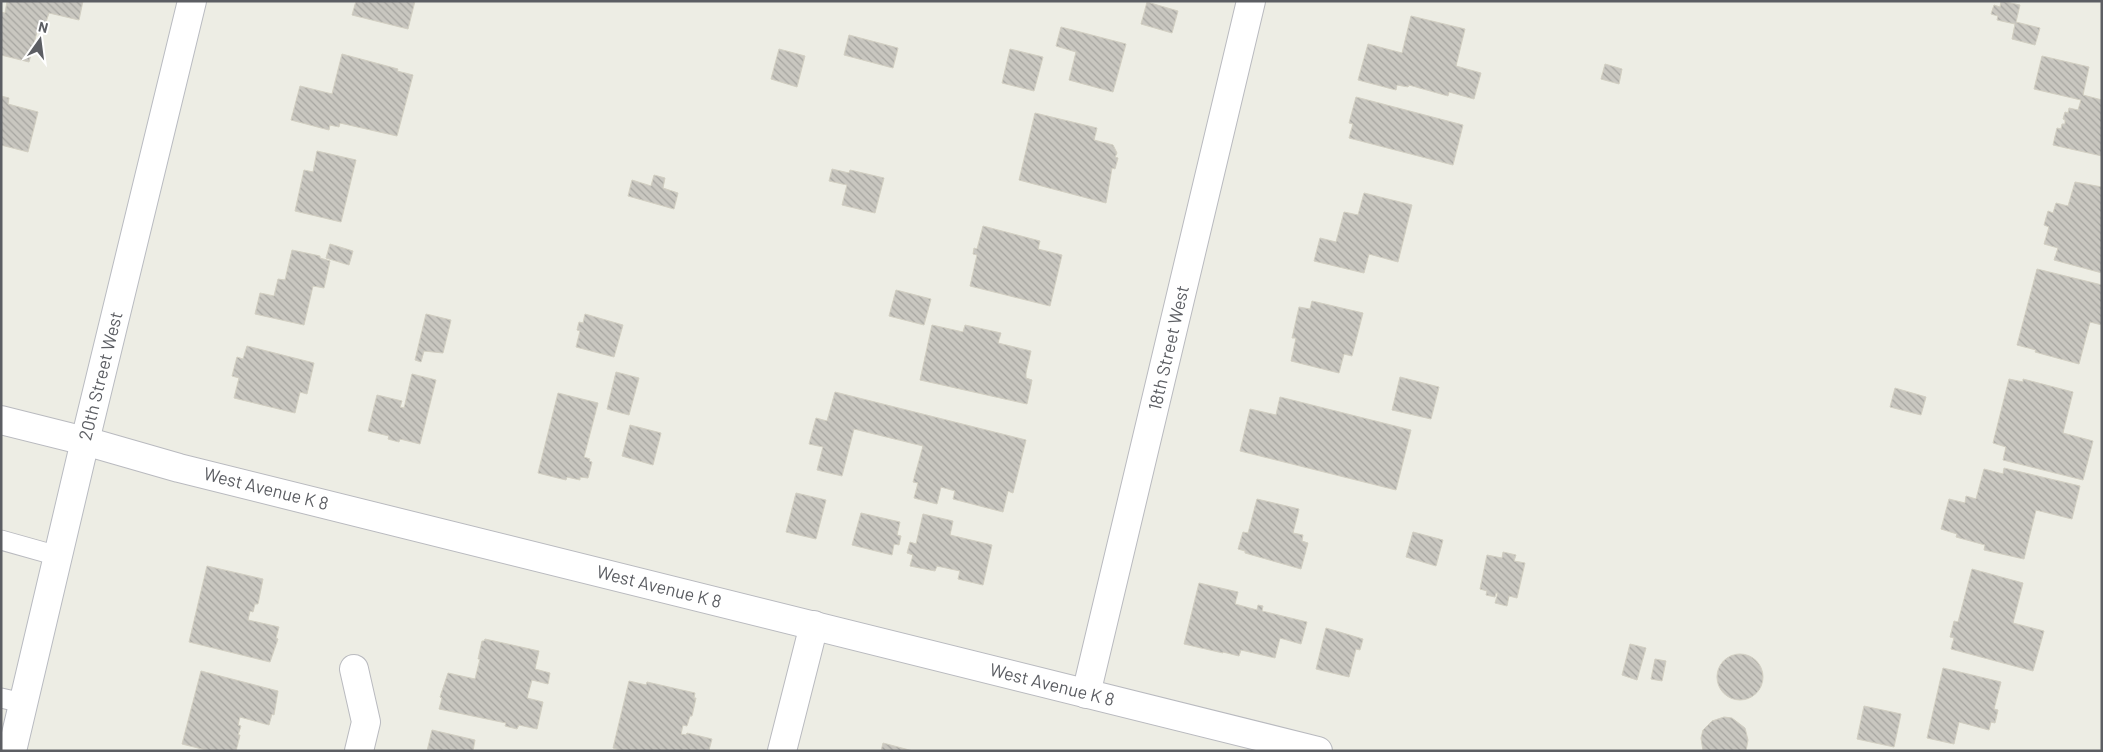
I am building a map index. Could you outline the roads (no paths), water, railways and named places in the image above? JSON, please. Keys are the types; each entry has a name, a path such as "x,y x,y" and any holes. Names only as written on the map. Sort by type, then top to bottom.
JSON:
{"street":[{"name":"20th Street West","path":"12,751 12,700 58,556 192,1"},
{"name":"18th Street West","path":"1086,694 1251,1"},
{"name":"West Avenue K 8","path":"1,420 85,441 179,468 1318,751"},
{"path":"782,751 814,625"},
{"path":"354,669 366,722 359,751"}],"lane":[{"path":"1,540 58,556"}]}
